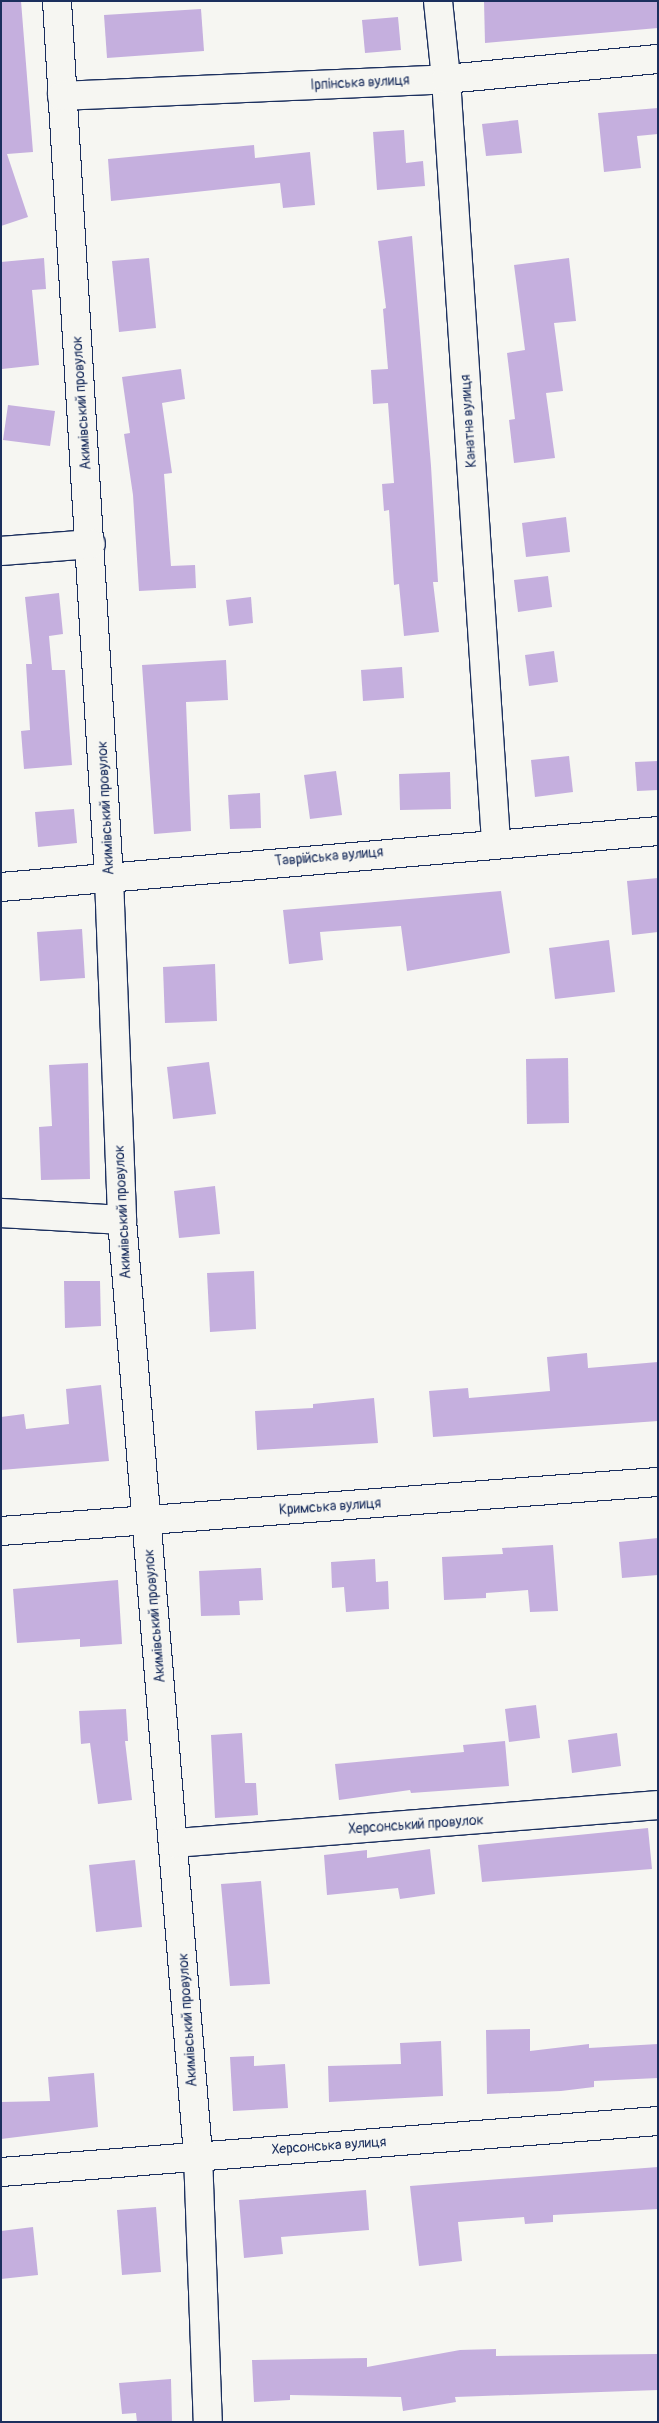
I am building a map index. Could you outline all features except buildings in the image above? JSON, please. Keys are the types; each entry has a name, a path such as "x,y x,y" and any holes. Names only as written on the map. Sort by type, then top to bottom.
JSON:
{"street":[{"name":"Акимівський провулок","path":"58,1 62,96 110,878 122,1220 175,1843 198,2156 208,2422"},
{"name":"Канатна вулиця","path":"438,1 446,79 496,842"},
{"name":"Ірпінська вулиця","path":"62,96 446,79 658,59"},
{"path":"1,551 91,544"},
{"name":"Таврійська вулиця","path":"1,887 496,842 658,830"},
{"path":"1,1212 122,1220"},
{"name":"Кримська вулиця","path":"1,1531 658,1482"},
{"name":"Херсонський провулок","path":"175,1843 658,1805"},
{"name":"Херсонська вулиця","path":"1,2172 658,2121"}]}
